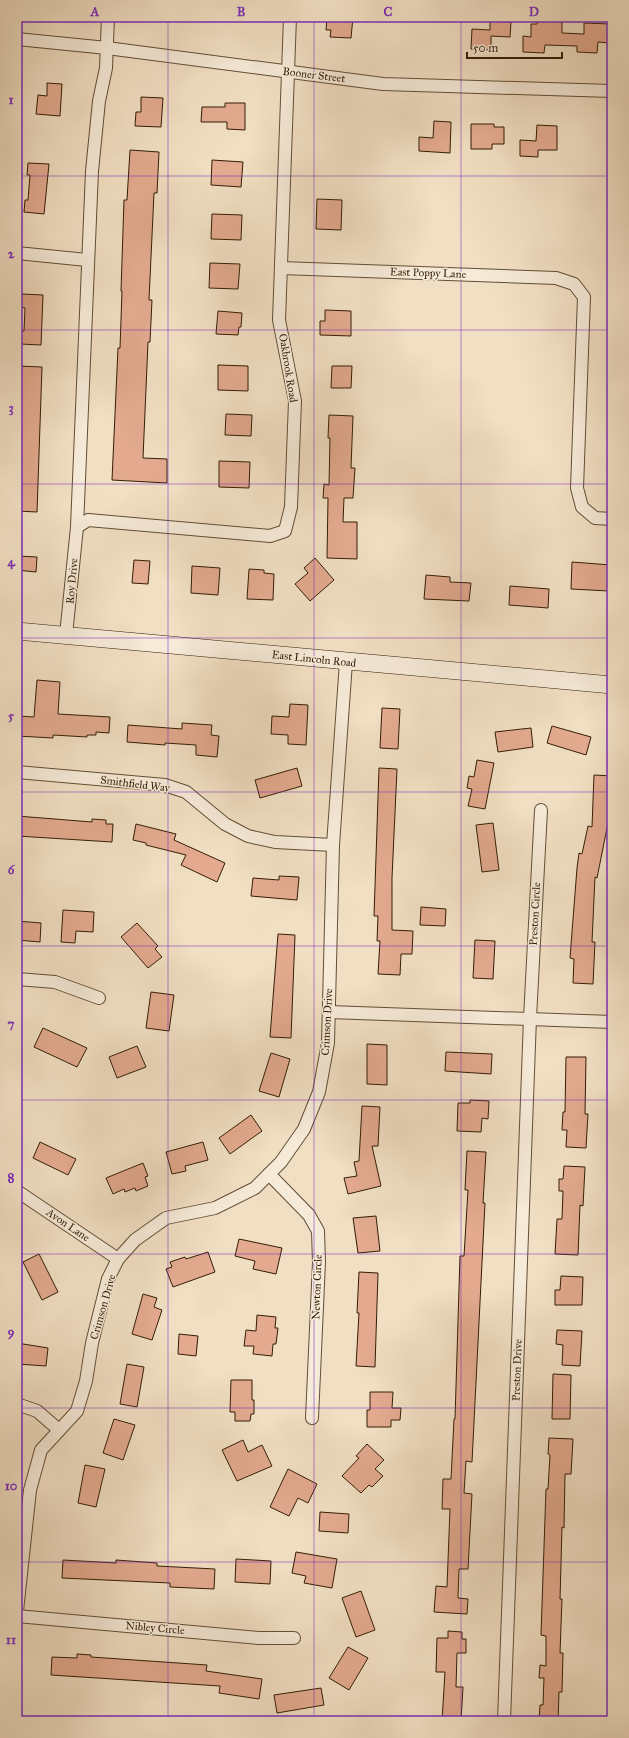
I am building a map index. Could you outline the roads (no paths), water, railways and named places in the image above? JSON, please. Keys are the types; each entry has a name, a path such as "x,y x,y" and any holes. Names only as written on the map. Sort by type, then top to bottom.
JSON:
{"main road":[{"name":"East Lincoln Road","path":"17,631 612,685"}],"street":[{"name":"Roy Drive","path":"66,635 77,527 92,172 99,101 106,68 108,17"},
{"name":"Oakbrook Road","path":"77,527 88,520 270,536 285,531 291,507 295,401 279,320 290,17"},
{"name":"Booner Street","path":"17,39 107,48 383,84 612,91"},
{"path":"17,253 88,260"},
{"name":"East Poppy Lane","path":"281,268 556,278 574,284 584,297 577,488 582,507 595,518 612,519"},
{"name":"Crimson Drive","path":"17,1612 30,1490 41,1450 77,1411 86,1381 92,1343 108,1278 118,1259 135,1240 166,1218 215,1208 255,1188 281,1162 304,1129 319,1092 328,1043 333,845 346,662"},
{"name":"Smithfield Way","path":"17,772 165,785 186,792 225,824 248,836 275,842 333,845"},
{"name":"Preston Circle","path":"530,1018 541,810"},
{"path":"17,979 55,982 99,998"},
{"path":"329,1012 612,1022"},
{"name":"Preston Drive","path":"504,1721 530,1018"},
{"name":"Newton Circle","path":"268,1174 309,1215 318,1231 319,1262 312,1418"},
{"name":"Avon Lane","path":"17,1192 118,1259"},
{"path":"17,1404 38,1411 59,1430"},
{"name":"Nibley Circle","path":"17,1616 258,1638 294,1638"}]}
